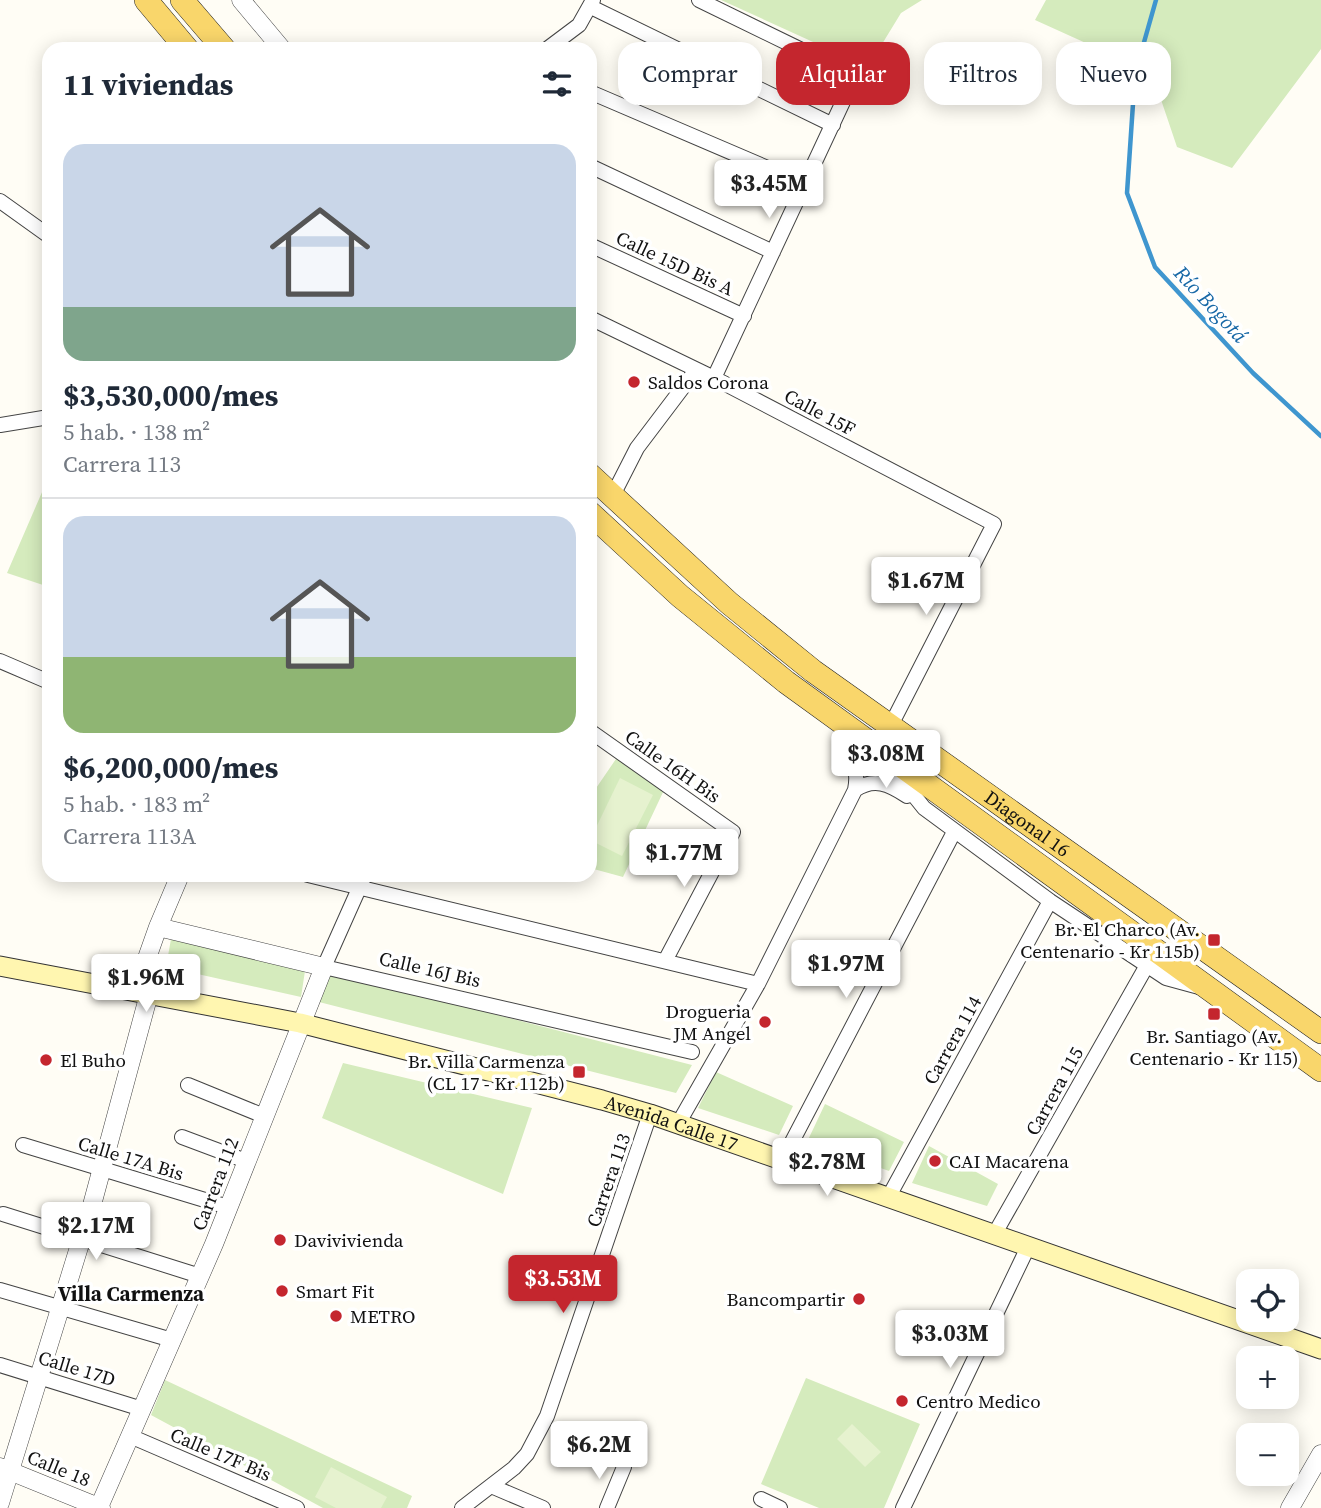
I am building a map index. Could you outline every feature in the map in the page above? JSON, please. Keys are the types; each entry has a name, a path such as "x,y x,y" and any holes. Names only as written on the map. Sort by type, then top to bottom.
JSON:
{"main road":[{"path":"146,0 181,42"},
{"path":"182,0 217,42"},
{"name":"Diagonal 16","path":"597,482 737,610 813,671 1321,1032"},
{"name":"Diagonal 16","path":"597,519 680,596 839,722 1321,1070"},
{"name":"Avenida Calle 17","path":"0,965 300,1023 589,1097 678,1124 1321,1349"}],"street":[{"path":"241,0 276,42"},
{"path":"699,0 855,76 714,378"},
{"path":"556,42 579,25 592,3 833,125"},
{"path":"597,95 805,184"},
{"path":"597,169 773,251"},
{"path":"0,201 42,231"},
{"name":"Calle 15D Bis A","path":"597,248 744,316"},
{"name":"Calle 15F","path":"597,321 714,378 994,524 890,727"},
{"path":"612,498 637,448 696,370"},
{"path":"0,425 42,418"},
{"name":"Diagonal 16","path":"597,475 612,498"},
{"path":"0,662 42,678"},
{"path":"678,1124 758,984 855,790 858,777 839,722"},
{"name":"Calle 16H Bis","path":"597,736 733,832 665,961"},
{"name":"Diagonal 16","path":"878,749 924,808 954,832 1146,967 1166,978 1207,988"},
{"path":"855,790 864,784 884,783 924,808"},
{"path":"782,1161 954,832"},
{"path":"0,1503 5,1469 39,1377 102,1169 158,927 177,882"},
{"name":"Carrera 112","path":"100,1508 200,1276 300,1023 362,882"},
{"path":"366,882 758,984"},
{"name":"Carrera 114","path":"888,1198 1050,901"},
{"name":"Calle 16J Bis","path":"158,927 692,1052"},
{"name":"Carrera 115","path":"995,1235 1146,967"},
{"path":"188,1085 264,1116"},
{"name":"Carrera 113","path":"463,1508 527,1454 547,1416 650,1115"},
{"path":"183,1137 246,1161"},
{"name":"Calle 17A Bis","path":"23,1145 228,1207"},
{"path":"3,1214 200,1276"},
{"path":"903,1508 1028,1247"},
{"path":"0,1290 172,1340"},
{"name":"Calle 17D","path":"0,1365 142,1409"},
{"name":"Calle 17F Bis","path":"130,1436 297,1508"},
{"path":"1290,1508 1321,1454"},
{"path":"607,1508 624,1467"},
{"name":"Calle 18","path":"5,1469 100,1508"},
{"path":"491,1486 542,1508"},
{"path":"260,1508 265,1493"},
{"path":"761,1499 780,1508"}],"green space":[{"path":"721,0 922,0 901,13 883,42 813,42"},
{"path":"1046,0 1321,0 1321,49 1232,168 1177,147 1163,105 1171,105 1171,42 1084,42 1035,20"},
{"path":"42,492 42,585 7,573"},
{"path":"618,756 665,788 623,877 597,870 597,787"},
{"path":"620,778 653,795 622,856 597,844 597,826"},
{"path":"171,939 305,971 301,997 166,967"},
{"path":"330,972 692,1065 676,1093 319,1002"},
{"path":"343,1063 532,1108 503,1194 322,1118"},
{"path":"716,1072 793,1106 779,1135 698,1108"},
{"path":"825,1104 904,1142 889,1171 807,1142"},
{"path":"929,1146 998,1184 987,1206 912,1183"},
{"path":"806,1378 920,1424 884,1508 819,1508 761,1484"},
{"path":"165,1380 412,1496 407,1508 323,1508 151,1415"},
{"path":"852,1424 881,1452 865,1467 837,1439"},
{"path":"331,1467 387,1497 381,1508 336,1508 315,1497"}],"waterway":[{"name":"Río Bogotá","path":"1156,0 1135,74 1127,193 1155,267 1253,373 1321,436"}],"place":[{"name":"Saldos Corona","path":"634,382"},
{"name":"Br. El Charco (Av. Centenario - Kr 115b)","path":"1214,940"},
{"name":"Br. Santiago (Av. Centenario - Kr 115)","path":"1214,1014"},
{"name":"Drogueria JM Angel","path":"765,1022"},
{"name":"El Buho","path":"46,1060"},
{"name":"Br. Villa Carmenza (CL 17 - Kr 112b)","path":"579,1072"},
{"name":"CAI Macarena","path":"935,1161"},
{"name":"Davivivienda","path":"280,1240"},
{"name":"Smart Fit","path":"282,1291"},
{"name":"Bancompartir","path":"859,1299"},
{"name":"METRO","path":"336,1316"},
{"name":"Centro Medico","path":"902,1401"}],"district":[{"name":"Villa Carmenza","path":"131,1293"}]}
